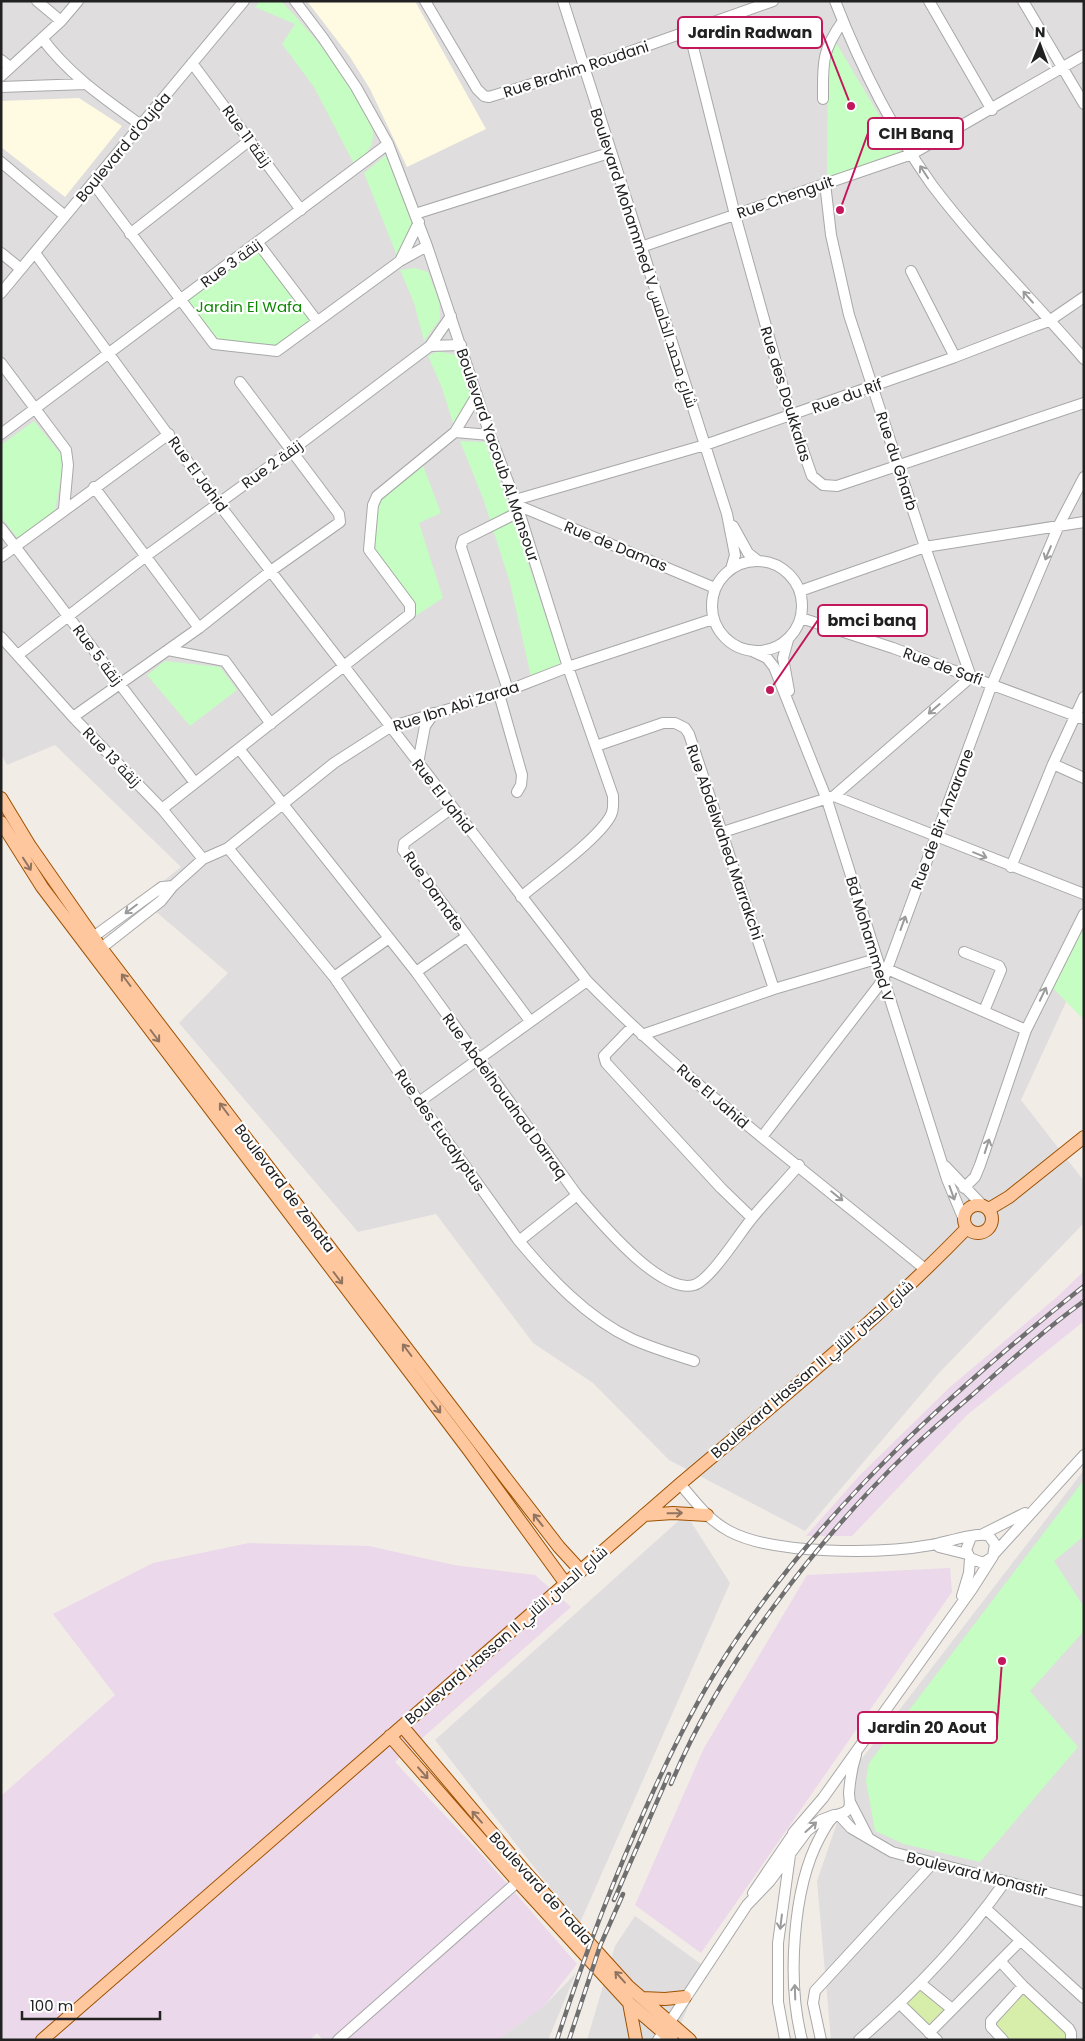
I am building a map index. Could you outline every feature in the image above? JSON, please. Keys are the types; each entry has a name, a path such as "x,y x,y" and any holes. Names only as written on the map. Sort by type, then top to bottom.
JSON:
{"main road":[{"name":"Boulevard de Zenata","path":"1,798 69,912 97,952 424,1382 566,1584"},
{"name":"Boulevard de Zenata","path":"1,822 28,866 69,912"},
{"path":"985,1207 992,1218 989,1228 976,1233 966,1224 969,1208 985,1207 1009,1196 1084,1137"},
{"name":"Boulevard Hassan II شارع الحسن الثاني","path":"42,2040 644,1515 777,1402 925,1269 966,1224"},
{"name":"Boulevard de Zenata","path":"424,1382 559,1547 581,1571"},
{"path":"644,1515 673,1513 707,1515"},
{"path":"547,1556 559,1547"},
{"name":"Boulevard de Tadla","path":"402,1726 522,1878 629,2003 665,2034 690,2040"},
{"name":"Boulevard de Tadla","path":"390,1736 522,1878 642,1998 665,2034"},
{"path":"642,1998 665,1999 685,1997"},
{"path":"629,2003 636,2040"}],"street":[{"path":"37,1 61,21"},
{"path":"1,76 61,21 78,1"},
{"name":"Boulevard d'Oujda","path":"1,293 244,1"},
{"name":"Boulevard Yacoub Al Mansour","path":"295,1 356,87 388,144 427,246 490,435 517,506 568,667 613,796 612,814 606,823 574,854 521,897"},
{"name":"Rue Brahim Roudani","path":"425,1 477,89 484,96 502,94 584,68 773,1"},
{"name":"Boulevard Mohammed V شارع محمد الخامس","path":"563,1 610,153 727,514 735,555 731,569"},
{"path":"835,1 866,73 912,154 933,185 1049,321 1084,359"},
{"path":"928,1 992,110"},
{"path":"1023,1 1084,104"},
{"path":"823,99 825,53 829,40 843,21"},
{"name":"Rue des Doukkalas","path":"689,31 735,215 790,416 812,476 823,485 837,486 1084,403"},
{"path":"42,38 56,57 86,84 141,125"},
{"name":"Rue Chenguit","path":"641,247 912,154 992,110 1084,55"},
{"path":"1,60 10,68"},
{"name":"Rue 11 زنقة","path":"192,63 301,210"},
{"path":"1,87 86,84"},
{"path":"130,234 250,140"},
{"name":"Rue 3 زنقة","path":"1,434 388,144"},
{"path":"400,261 417,218 610,153"},
{"path":"1,162 65,216"},
{"path":"93,183 214,344 277,351 400,261 427,246"},
{"name":"Rue du Gharb","path":"825,184 831,235 849,315 925,547 971,677"},
{"path":"258,243 318,321"},
{"path":"1,253 21,269"},
{"name":"Rue El Jahid","path":"35,253 218,503 272,570 452,808 587,981 632,1027 762,1137 925,1269"},
{"path":"910,271 955,357"},
{"name":"Rue du Rif","path":"504,692 463,558 461,544 466,538 517,506 790,416 955,357 1049,321 1084,297"},
{"name":"Rue 2 زنقة","path":"18,655 146,556 292,450 430,346 451,316"},
{"path":"430,346 461,346"},
{"path":"1,363 66,450 68,466 64,509"},
{"path":"73,717 199,628 272,570 341,519 292,450 240,382"},
{"path":"162,809 240,750 410,614 410,605 369,550 374,504 377,496 455,432 477,395"},
{"path":"455,432 490,435"},
{"path":"1,557 94,487 169,434"},
{"name":"Rue de Bir Anzarane","path":"762,1137 883,980 992,684 1060,526 1084,477"},
{"path":"94,487 199,628"},
{"name":"Rue de Damas","path":"517,506 715,588"},
{"name":"Boulevard Mohammed V شارع محمد الخامس","path":"727,514 748,553 758,561"},
{"path":"800,591 925,547 1084,522"},
{"name":"Rue 5 زنقة","path":"1,528 195,783"},
{"path":"758,561 769,562 784,570 795,581 803,604 801,618 788,640 777,647 765,651 752,652 739,648 728,641 719,631 713,619 711,603 715,588 731,569 739,564 758,561"},
{"name":"Rue de Safi","path":"801,618 893,648 1080,717"},
{"name":"Rue Ibn Abi Zaraa","path":"228,848 334,763 390,727 504,692 568,667 713,619"},
{"name":"Rue 13 زنقة","path":"1,637 73,717 162,809 203,858"},
{"name":"Bd Mohammed V","path":"788,640 784,648 783,658 794,714"},
{"path":"168,650 225,660 271,724"},
{"name":"Bd Mohammed V","path":"752,652 771,662 830,798 883,980 952,1194 966,1224"},
{"path":"723,832 830,798 971,677"},
{"path":"504,692 522,775 521,785 517,792"},
{"path":"1011,868 1053,764 1080,717 1084,697"},
{"path":"418,763 423,732 434,713"},
{"name":"Rue Abdelwahed Marrakchi","path":"596,746 663,722 673,722 685,728 694,748 723,832 774,989"},
{"name":"Rue Abdelhouahad Darraq","path":"240,750 416,972 576,1195 606,1229 642,1264 670,1282 681,1285 694,1285 708,1274 752,1218 799,1166"},
{"path":"1053,764 1084,778"},
{"path":"830,798 935,836 1011,868 1084,894"},
{"name":"Rue Damate","path":"416,972 466,937 403,846 404,843 452,808"},
{"path":"97,952 161,901 173,886 203,858 228,848"},
{"name":"Rue des Eucalyptus","path":"228,848 334,977 419,1102 519,1241 557,1283 612,1327 655,1348 694,1360"},
{"path":"89,940 154,892 162,887 173,886"},
{"path":"964,1188 974,1177 980,1166 1026,1030 1084,914"},
{"path":"466,937 530,1021"},
{"path":"334,977 389,938"},
{"path":"964,952 1000,966 1001,970 984,1011"},
{"path":"642,1034 774,989 876,958"},
{"path":"887,969 1026,1030"},
{"path":"419,1102 587,981"},
{"path":"632,1027 604,1056 606,1063 721,1188 752,1218"},
{"name":"Bd Mohammed V","path":"944,1165 964,1188 985,1207"},
{"path":"519,1241 576,1195"},
{"path":"748,1906 758,1886 793,1833 826,1794 993,1556 1033,1509 1084,1455"},
{"path":"680,1484 707,1515 729,1531 744,1537 793,1547 884,1551 926,1546 983,1534 1033,1509"},
{"path":"983,1534 993,1541 993,1556"},
{"path":"960,1603 967,1584 968,1556 966,1545 971,1537"},
{"path":"926,1546 951,1549 983,1563 993,1556"},
{"path":"665,2034 696,1979 748,1906 812,1826 847,1810 852,1766 859,1747"},
{"path":"826,1794 840,1788 849,1799 859,1823 872,1842"},
{"path":"826,1794 824,1809 836,1815"},
{"path":"802,2040 797,2014 795,1965 801,1900 818,1841 825,1827 836,1815"},
{"name":"Boulevard Monastir","path":"836,1815 872,1842 892,1852 1004,1883 1084,1902"},
{"path":"786,2040 778,2002 777,1970 784,1895 793,1833"},
{"path":"821,2040 813,2003 815,1991 932,1864"},
{"path":"338,2040 522,1878"},
{"path":"860,2040 920,1983 986,1909 1004,1883"},
{"path":"765,1887 784,1895"},
{"path":"986,1909 1019,1942 1084,1998"},
{"path":"900,2004 933,2036 952,2009 1019,1942"},
{"path":"1001,1962 1022,1986 1069,2029 1072,2034 1071,2040"},
{"path":"920,1983 952,2009"},
{"path":"1002,2040 991,2027 991,2021 1022,1986"}],"shaded area":[{"path":"1,1 1084,1 1084,963 1021,1100 1084,1181 1084,1223 939,1373 805,1531 669,1460 593,1383 533,1343 436,1214 358,1232 179,1023 228,973 141,899 181,867 55,745 7,765 1,754"},
{"path":"307,1 415,1 486,129 407,167 370,89 350,57"},
{"path":"79,98 122,126 65,197 1,147 1,101"},
{"path":"1084,1271 1084,1321 967,1415 852,1536 806,1536 860,1475 950,1387 1058,1296"},
{"path":"1084,1470 1084,2040 831,2040 817,1881 857,1765"},
{"path":"686,1514 730,1583 579,1925 435,1740"},
{"path":"249,1543 369,1546 454,1565 535,1575 571,1607 395,1762 482,1855 577,1964 545,2005 497,2040 323,2040 317,2033 310,2040 1,2040 1,1796 115,1695 53,1614 153,1563"},
{"path":"950,1568 952,1592 701,1953 635,1905 704,1748 807,1575"},
{"path":"635,1916 705,1967 674,2040 587,2040 615,1946"},
{"path":"576,1973 548,2040 497,2040 545,2005"}],"green space":[{"path":"260,1 281,1 320,45 362,103 370,120 373,138 368,151 354,164 314,87 282,44 295,24 255,7"},
{"path":"835,41 901,152 827,180 828,61"},
{"path":"386,155 412,223 397,256 364,173"},
{"name":"Jardin El Wafa","path":"258,243 317,321 268,353 213,349 181,299"},
{"path":"415,268 428,272 439,301 440,319 424,341 414,303 400,270"},
{"path":"438,351 459,356 471,394 454,426 442,388 428,356"},
{"path":"34,421 64,458 55,512 19,540 1,517 1,445"},
{"path":"460,441 485,442 511,511 562,667 532,681 510,583 484,501"},
{"path":"422,463 441,513 419,523 443,598 414,617 371,556 377,489"},
{"path":"165,661 220,667 237,690 190,726 147,675"},
{"path":"1084,928 1084,1020 1051,986"},
{"path":"1084,1480 1084,1536 1054,1561 1084,1607 1084,1631 1030,1691 1078,1747 980,1862 904,1844 875,1831 866,1781 869,1763"},
{"path":"920,1983 949,2011 930,2036 899,2006"},
{"path":"1025,1991 1077,2040 997,2040 988,2032"}],"railway":[{"path":"557,2040 599,1920 648,1803 689,1718 712,1677 738,1637 774,1587 813,1539 897,1449 989,1365 1084,1286"},
{"path":"671,1784 716,1694 744,1650 774,1606 840,1524 874,1486 924,1437 1026,1347 1084,1301"},
{"path":"614,1900 669,1774"},
{"path":"569,2040 600,1946 623,1894"}],"place":[{"name":"Jardin Radwan","path":"851,106"},
{"name":"CIH Banq","path":"840,210"},
{"name":"bmci banq","path":"770,690"},
{"name":"Jardin 20 Aout","path":"1002,1661"}]}
